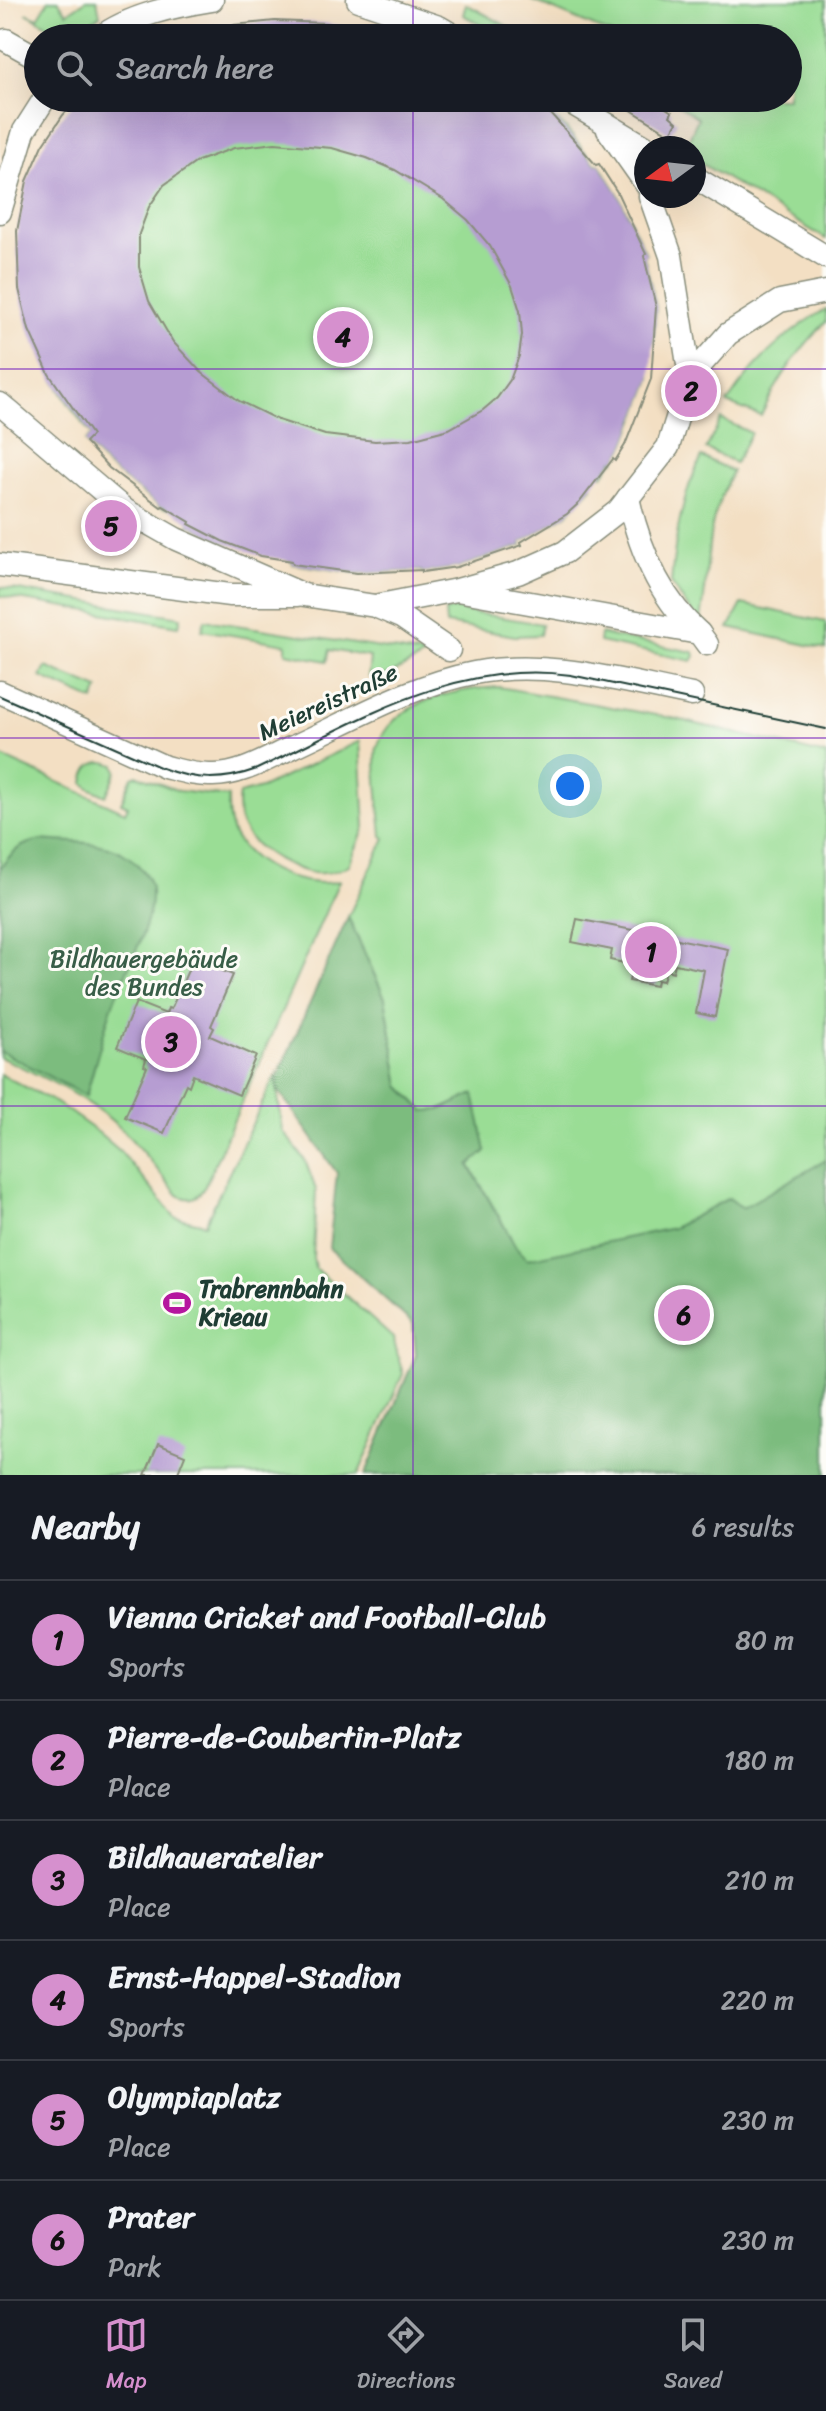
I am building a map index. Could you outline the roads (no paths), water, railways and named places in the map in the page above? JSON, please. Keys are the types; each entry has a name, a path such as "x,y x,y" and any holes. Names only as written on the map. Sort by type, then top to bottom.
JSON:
{"street":[{"path":"126,24 174,6 212,0"},
{"path":"358,0 430,24"},
{"path":"6,40 24,50"},
{"path":"0,212 24,131 36,112"},
{"path":"587,112 634,140"},
{"path":"601,120 634,167"},
{"path":"706,184 826,257"},
{"path":"654,208 671,256 690,377"},
{"path":"375,606 457,590 518,573 565,552 618,511 668,447 690,377 728,334 780,301 826,292"},
{"path":"0,404 125,510 176,539 304,595"},
{"path":"457,590 703,639 682,619 653,570 635,527 628,498"},
{"path":"0,565 230,595 304,595 375,606 401,617 449,650"},
{"name":"Meiereistraße","path":"0,692 165,767 191,774 214,775 251,766 419,689 475,673 505,669 564,670 692,695"}],"tram line":[{"path":"0,696 162,768 210,778 257,769 408,698 487,676 528,672 571,675 826,729"}],"place":[{"name":"Ernst-Happel-Stadion","path":"343,337"},
{"name":"Pierre-de-Coubertin-Platz","path":"691,391"},
{"name":"Olympiaplatz","path":"111,526"},
{"name":"Vienna Cricket and Football-Club","path":"651,952"},
{"name":"Bildhaueratelier","path":"171,1042"},
{"name":"Trabrennbahn Krieau","path":"177,1303"},
{"name":"Prater","path":"684,1315"}],"park label":[{"name":"Bildhauergebäude des Bundes","path":"144,973"}]}
